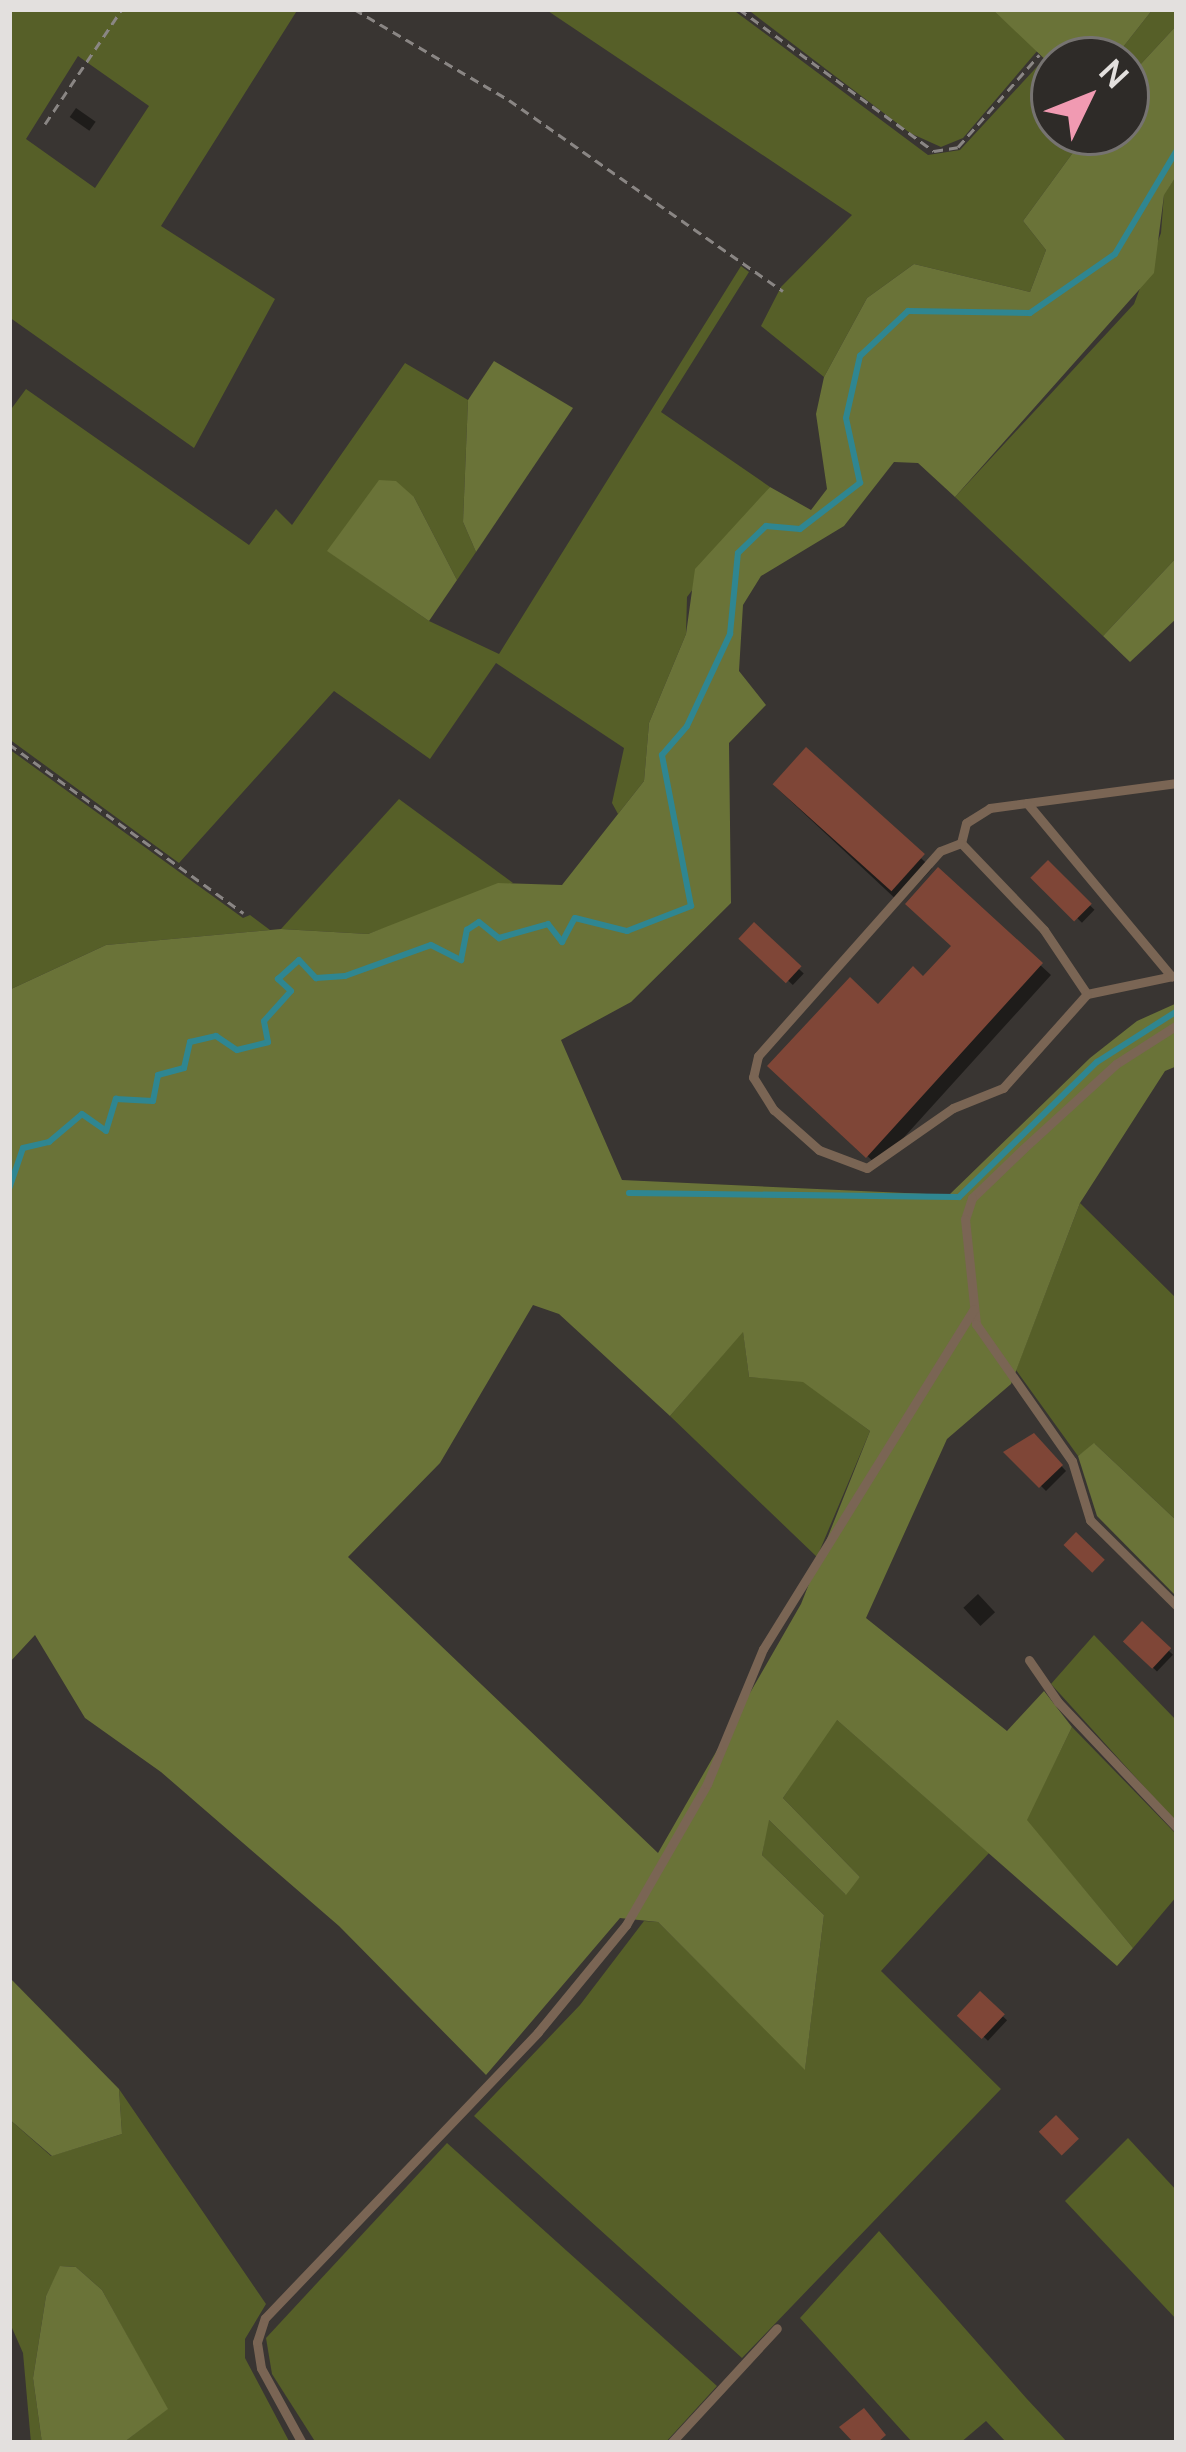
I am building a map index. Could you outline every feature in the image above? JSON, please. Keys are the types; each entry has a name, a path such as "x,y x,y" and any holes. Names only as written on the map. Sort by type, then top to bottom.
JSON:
{"lane":[{"path":"961,843 966,823 990,808 1177,783"},
{"path":"961,843 940,850 758,1056 753,1077 774,1110 819,1150 867,1168 953,1108 1003,1088 1087,994 1174,976 1027,803"},
{"path":"961,843 1043,930 1087,994"},
{"path":"1177,1025 1117,1064 971,1198 965,1248 974,1309 991,1352 1072,1461 1090,1520 1177,1606"},
{"path":"302,2443 261,2368 257,2342 266,2318 538,2032 626,1925 707,1784 763,1648 840,1535 974,1309"},
{"path":"1029,1660 1177,1828"},
{"path":"671,2443 777,2328"}],"path":[{"path":"45,124 122,9"},
{"path":"353,9 509,100 782,291"},
{"path":"739,9 934,151 958,147 1030,67"},
{"path":"9,744 243,913"}],"green space":[{"path":"9,9 298,9 161,226 275,299 194,448 9,317","holes":["78,56 149,106 95,188 26,139"]},
{"path":"545,9 732,9 928,155 960,150 1030,74 1030,156 1070,156 1023,221 1046,250 1030,292 914,264 867,298 824,377 761,326 781,287 852,215"},
{"path":"747,9 992,9 1030,43 1030,59 963,138 941,147 910,133"},
{"path":"992,9 1153,9 1132,36 1030,36 1030,45"},
{"path":"1153,9 1177,9 1177,25 1150,54 1150,36 1132,36"},
{"path":"1177,25 1177,175 1164,195 1154,273 955,497 918,463 894,462 844,526 761,576 743,605 739,671 766,705 729,743 731,903 631,1002 561,1040 622,1180 949,1195 1090,1058 1137,1021 1177,1003 1177,1066 1165,1071 1080,1203 1011,1384 947,1439 866,1618 1007,1731 1044,1691 1072,1727 1027,1820 1133,1948 1117,1966 837,1720 783,1798 860,1877 846,1895 769,1820 762,1855 824,1915 805,2070 658,1922 620,1918 486,2075 339,1926 161,1772 85,1718 35,1635 9,1663 9,990 106,945 281,929 368,934 498,883 562,885 644,781 649,723 686,634 695,569 770,487 811,510 827,489 816,414 824,377 867,298 914,264 1030,292 1046,250 1023,221 1070,156 1150,156 1150,54","holes":["533,1305 559,1314 670,1416 743,1332 749,1377 803,1382 870,1431 801,1604 658,1853 348,1557 440,1463"]},
{"path":"1177,175 1177,557 1103,636 955,497 1134,304 1161,233 1164,194"},
{"path":"741,266 749,272 661,412 770,487 687,597 686,634 649,723 644,781 618,814 612,803 624,748 496,663 430,759 334,691 179,863 9,739 9,412 26,389 249,545 276,509 292,525 405,363 468,400 463,522 476,552 457,580 414,497 328,551 429,621 499,654"},
{"path":"494,361 573,408 476,552 463,522 468,400"},
{"path":"379,480 396,481 414,497 457,580 429,621 327,551"},
{"path":"1177,557 1177,618 1130,662 1103,636"},
{"path":"9,749 243,918 250,915 270,930 106,945 9,990"},
{"path":"399,799 513,883 368,934 281,929"},
{"path":"1080,1203 1177,1299 1177,1521 1095,1444 1078,1456 1016,1370"},
{"path":"743,1331 749,1377 803,1381 870,1431 817,1557 670,1416"},
{"path":"1094,1443 1177,1521 1177,1597 1097,1516 1078,1456"},
{"path":"1094,1635 1177,1721 1177,1823 1051,1684"},
{"path":"836,1719 989,1853 881,1971 1001,2089 742,2358 474,2116 580,2005 644,1921 658,1922 805,2069 824,1915 762,1855 768,1819 845,1894 860,1877 783,1798"},
{"path":"1072,1727 1177,1835 1177,1896 1133,1948 1026,1820"},
{"path":"9,1977 119,2089 122,2134 52,2156 9,2119"},
{"path":"119,2089 266,2304 245,2339 245,2358 290,2443 123,2443 167,2409 102,2290 76,2267 61,2266 46,2296 33,2378 42,2443 31,2443 23,2353 9,2321 9,2119 51,2156 122,2134"},
{"path":"1128,2138 1177,2191 1177,2320 1065,2201"},
{"path":"447,2143 717,2386 665,2443 316,2443 272,2374 266,2338"},
{"path":"879,2231 1068,2443 1007,2443 986,2421 960,2443 913,2443 800,2318"},
{"path":"60,2266 76,2267 102,2290 168,2409 123,2443 42,2443 33,2378 46,2296"}],"building":[{"path":"806,747 925,854 891,891 773,784"},
{"path":"1048,860 1092,904 1074,922 1030,878"},
{"path":"938,867 1043,963 866,1158 767,1066 850,977 878,1004 913,966 923,976 951,946 905,904"},
{"path":"754,922 802,966 786,983 738,939"},
{"path":"1034,1433 1063,1465 1039,1488 1003,1452"},
{"path":"1076,1532 1105,1560 1092,1573 1063,1545"},
{"path":"1142,1621 1171,1648 1152,1669 1123,1641"},
{"path":"980,1991 1005,2014 982,2039 957,2016"},
{"path":"1056,2115 1079,2139 1062,2155 1039,2132"},
{"path":"864,2408 886,2435 877,2443 854,2443 839,2427"}],"waterway":[{"path":"9,1189 23,1148 49,1142 82,1114 106,1131 116,1099 153,1101 158,1075 184,1068 190,1042 216,1036 237,1050 268,1042 264,1021 291,991 278,979 299,960 316,978 345,976 431,945 461,960 467,930 479,922 499,938 548,924 562,942 575,918 627,931 691,906 662,755 687,726 730,634 738,553 766,526 800,529 860,483 846,418 860,356 908,311 1030,313 1115,254 1177,150"},
{"path":"629,1193 959,1197 1097,1062 1177,1011"}]}
